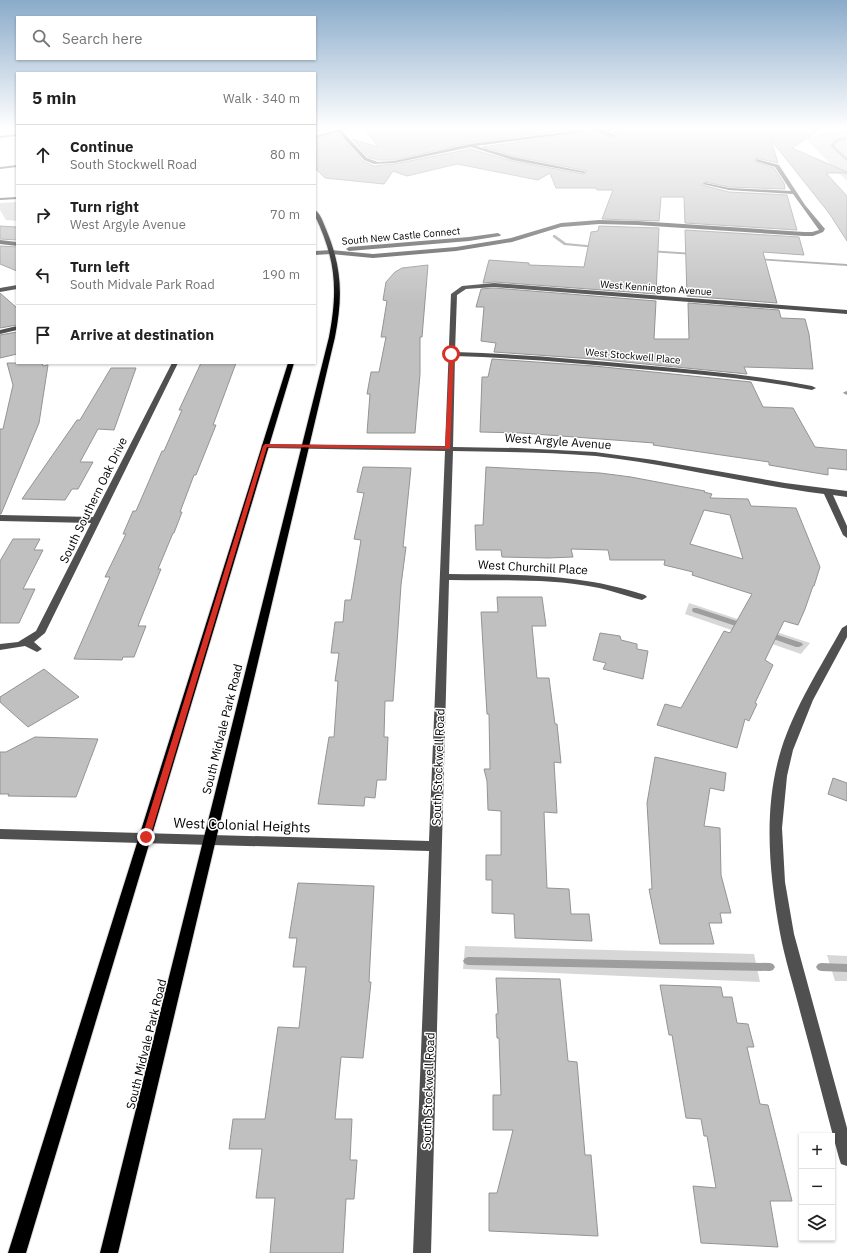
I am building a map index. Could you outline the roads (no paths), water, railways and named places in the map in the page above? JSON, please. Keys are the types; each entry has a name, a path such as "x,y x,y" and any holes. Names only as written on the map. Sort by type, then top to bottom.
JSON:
{"main road":[{"name":"South Midvale Park Road","path":"109,1253 330,347 336,313 337,275 331,252 316,213"},
{"path":"17,1253 291,364"}],"street":[{"path":"722,187 794,193"},
{"path":"791,187 814,221 822,229 819,233 825,235"},
{"path":"0,199 16,198"},
{"name":"South New Castle Connect","path":"331,252 373,256 456,249 512,240 561,225 599,222 792,234 819,233"},
{"name":"South New Castle Connect","path":"514,233 552,228"},
{"name":"South New Castle Connect","path":"331,252 507,234"},
{"path":"0,242 16,244"},
{"path":"316,253 331,252"},
{"name":"West Kennington Avenue","path":"459,285 494,285 847,312"},
{"name":"South Stockwell Road","path":"422,1253 453,298 459,285"},
{"path":"0,290 16,287"},
{"path":"0,332 16,328"},
{"name":"West Stockwell Place","path":"451,354 515,356 736,375 812,388"},
{"name":"South Southern Oak Drive","path":"27,643 40,634 95,520 174,364"},
{"name":"West Argyle Avenue","path":"265,446 448,448 545,451 602,455 654,462 847,494"},
{"path":"828,492 831,502 847,535"},
{"path":"0,518 95,520"},
{"name":"West Churchill Place","path":"444,577 580,581 610,586 642,597"},
{"path":"847,628 805,706 789,743 777,800 776,844 781,900 787,934 847,1158"},
{"path":"0,647 12,647 27,643 37,649"},
{"name":"West Colonial Heights","path":"0,834 436,846"}],"waterway":[{"path":"554,236 565,244 597,247"},
{"path":"649,251 694,254"},
{"path":"757,259 847,265"},
{"path":"695,610 744,626"},
{"path":"767,634 799,645"},
{"path":"468,961 770,967"},
{"path":"821,967 847,968"}]}
